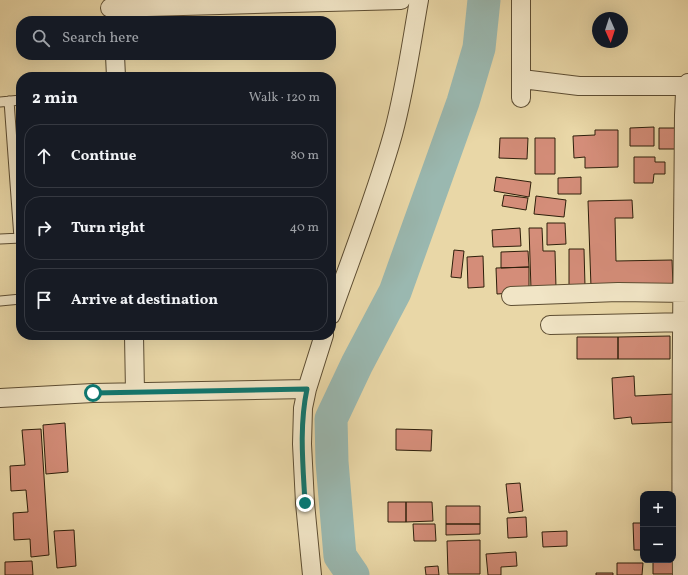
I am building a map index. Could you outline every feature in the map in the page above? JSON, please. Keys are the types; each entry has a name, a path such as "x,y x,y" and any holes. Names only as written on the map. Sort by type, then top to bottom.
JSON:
{"street":[{"path":"111,10 235,2 401,0"},
{"path":"336,301 365,220 393,134 404,90 419,0"},
{"path":"521,0 522,98"},
{"path":"115,60 116,72"},
{"path":"522,79 579,86 687,85 684,115 684,457 682,575"},
{"path":"511,296 618,292 684,308"},
{"path":"550,324 684,308"},
{"path":"134,340 135,392"},
{"path":"312,575 305,503 302,444 303,408 307,389 322,340"},
{"path":"0,398 93,393 307,389"}],"lane":[{"path":"16,100 5,101 16,201"},
{"path":"0,239 16,238"},
{"path":"0,301 16,300"}],"building":[{"path":"654,127 654,146 630,146 630,128"},
{"path":"659,128 675,128 675,149 659,149"},
{"path":"595,130 618,130 618,167 585,168 585,157 574,158 573,136 595,135"},
{"path":"500,138 528,138 527,159 499,158"},
{"path":"535,138 555,138 555,174 535,174"},
{"path":"634,157 655,157 655,162 665,162 665,174 654,174 653,183 634,183"},
{"path":"496,177 531,182 529,197 494,191"},
{"path":"581,177 581,194 558,194 558,178"},
{"path":"504,195 528,198 526,210 502,206"},
{"path":"536,196 566,200 564,217 534,214"},
{"path":"632,200 633,218 615,218 616,261 672,260 673,285 591,287 588,201"},
{"path":"547,223 565,223 566,244 547,245"},
{"path":"520,228 521,246 493,247 492,230"},
{"path":"529,228 542,228 543,251 555,251 556,288 531,289"},
{"path":"569,249 584,249 585,286 569,287"},
{"path":"454,250 464,251 461,278 451,277"},
{"path":"528,251 529,267 501,268 501,252"},
{"path":"483,256 484,287 468,288 467,257"},
{"path":"529,267 529,292 497,294 496,268"},
{"path":"670,336 670,359 618,359 618,337"},
{"path":"577,337 618,337 618,359 577,359"},
{"path":"634,376 635,396 675,394 677,422 632,424 631,417 614,419 612,378"},
{"path":"65,423 68,472 46,474 43,425"},
{"path":"41,429 49,555 31,557 30,539 14,540 13,513 28,512 26,490 11,491 10,466 25,465 22,430"},
{"path":"396,429 432,430 431,451 396,450"},
{"path":"520,483 523,511 509,513 506,484"},
{"path":"388,502 406,502 406,522 388,522"},
{"path":"406,502 432,502 433,521 406,522"},
{"path":"446,506 480,506 480,524 446,524"},
{"path":"526,517 527,537 508,538 507,518"},
{"path":"633,523 640,523 640,550 634,550"},
{"path":"413,524 435,524 436,541 414,541"},
{"path":"446,524 480,524 480,534 446,535"},
{"path":"74,530 76,566 57,568 54,531"},
{"path":"567,531 567,546 543,547 542,532"},
{"path":"480,540 480,574 448,574 447,541"},
{"path":"516,552 517,566 501,567 501,575 488,575 486,554"},
{"path":"32,561 33,575 5,575 5,562"},
{"path":"617,563 643,563 642,575 617,575"},
{"path":"653,563 675,563 675,574 653,574"},
{"path":"438,566 439,575 426,575 425,567"},
{"path":"596,573 613,573 613,575 596,575"}],"waterway":[{"path":"353,575 340,556 332,462 331,419 357,364 395,292 463,102 479,48 484,0"}],"route":[{"path":"93,393 307,389 303,408 302,444 305,503"}]}
